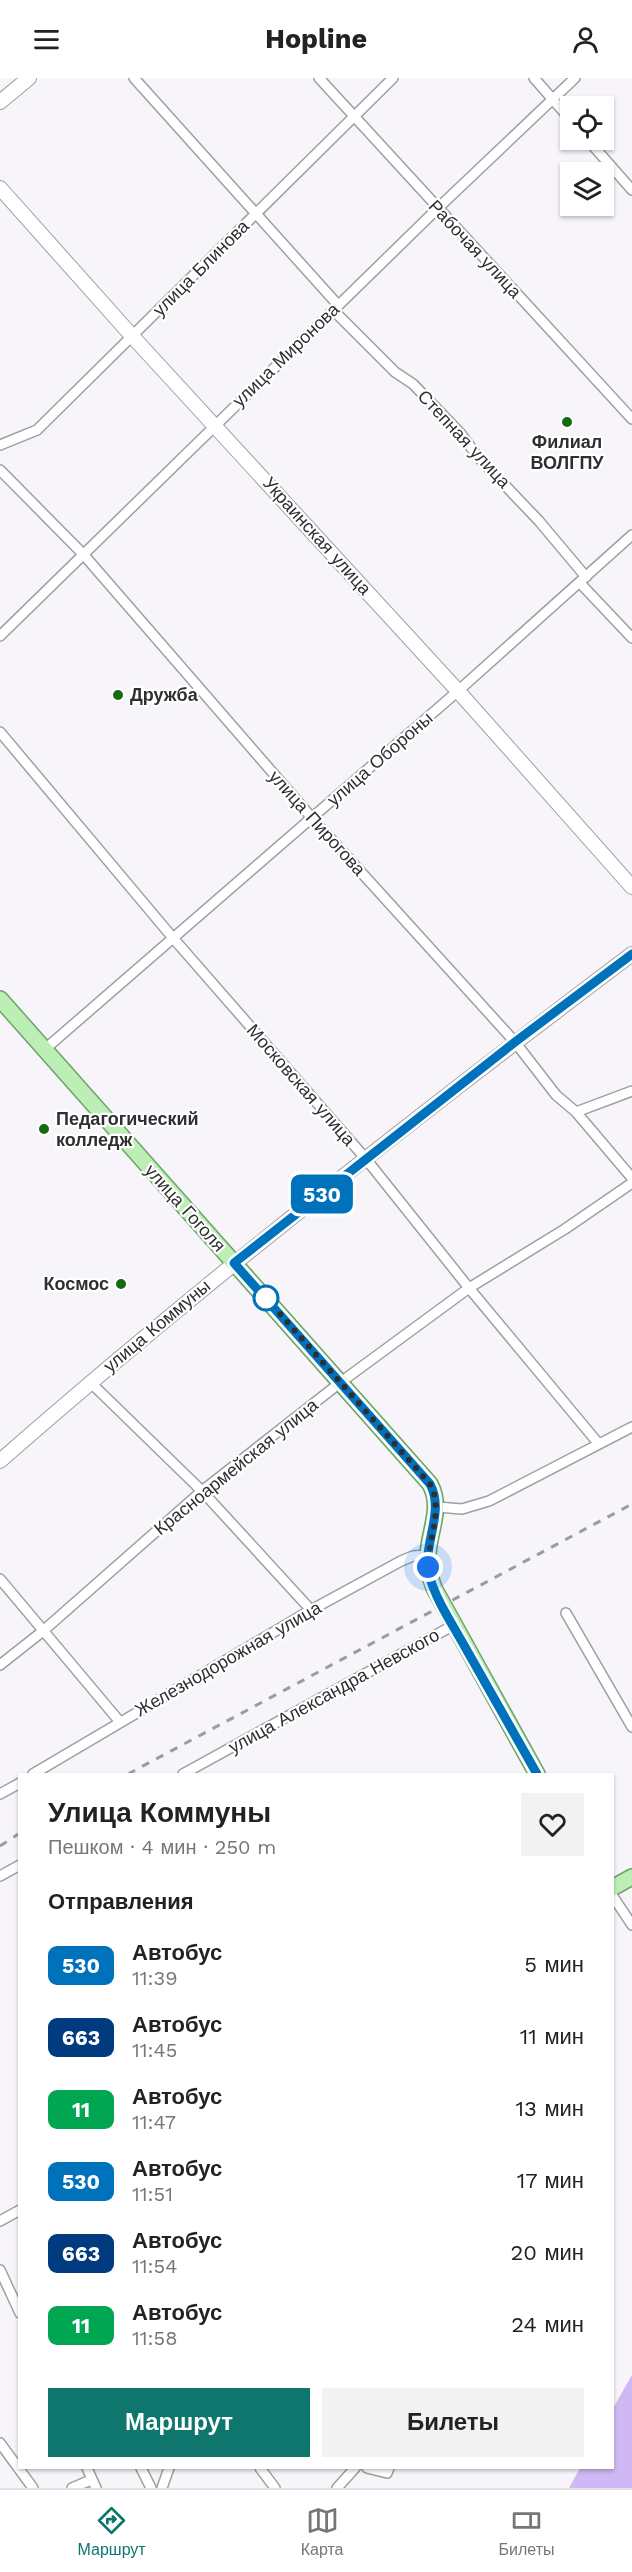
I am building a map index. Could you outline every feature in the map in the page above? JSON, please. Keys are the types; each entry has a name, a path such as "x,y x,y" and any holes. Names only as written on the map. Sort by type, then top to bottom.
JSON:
{"main road":[{"name":"улица Гоголя","path":"0,999 430,1484 435,1492 437,1507"},
{"path":"437,1507 428,1555 430,1577 443,1605 536,1773"},
{"path":"614,1887 632,1877"}],"street":[{"path":"0,102 29,78"},
{"name":"Степная улица","path":"134,78 256,213 336,307 396,372 413,384 461,434 478,457 539,521 583,580 632,638"},
{"name":"Рабочая улица","path":"319,78 632,419"},
{"name":"улица Блинова","path":"0,445 37,430 393,78"},
{"path":"534,78 560,107"},
{"name":"улица Миронова","path":"0,636 215,424 575,78"},
{"path":"597,150 632,190"},
{"name":"Украинская улица","path":"0,188 132,336 458,691 632,887"},
{"name":"улица Пирогова","path":"0,470 84,554 312,818 515,1042 556,1095 576,1112 632,1178"},
{"name":"улица Обороны","path":"44,1050 458,691 632,535"},
{"name":"Московская улица","path":"0,732 173,938 366,1160 598,1443"},
{"name":"улица Коммуны","path":"0,1461 90,1382 234,1263 515,1042 632,954"},
{"path":"576,1112 632,1091"},
{"name":"Красноармейская улица","path":"0,1665 43,1631 202,1491 341,1382 469,1288 565,1229 632,1183"},
{"path":"90,1382 202,1491 311,1610"},
{"path":"437,1507 462,1509 489,1501 632,1427"},
{"name":"Железнодорожная улица","path":"35,1773 311,1610 401,1561 413,1556 428,1555"},
{"path":"0,1579 120,1722"},
{"path":"566,1613 632,1727"},
{"name":"улица Александра Невского","path":"185,1773 454,1625"},
{"path":"0,1794 18,1784"},
{"path":"0,1876 18,1866"},
{"path":"614,1898 632,1925"},
{"path":"0,2221 18,2211"},
{"path":"0,2270 18,2309"},
{"path":"0,2443 18,2468"},
{"path":"19,2469 33,2488"},
{"path":"72,2488 94,2484 87,2469"},
{"path":"142,2469 151,2488"},
{"path":"162,2488 169,2469"},
{"path":"261,2469 275,2488"},
{"path":"337,2488 354,2469"},
{"path":"371,2469 387,2473 389,2469"}],"shaded area":[{"path":"632,2375 632,2488 569,2488 579,2469 614,2469 614,2406"}],"railway":[{"path":"130,1773 632,1504"},
{"path":"0,1846 18,1834"}],"bus line":[{"name":"530","path":"536,1773 454,1625 430,1577 428,1555 437,1507 435,1492 341,1382 234,1263 515,1042 632,954"}],"place":[{"name":"Филиал ВОЛГПУ","path":"567,422"},
{"name":"Дружба","path":"118,695"},
{"name":"Педагогический колледж","path":"44,1129"},
{"name":"Космос","path":"121,1284"}],"route":[{"path":"266,1298 435,1492 437,1507 429,1543 428,1567"}]}
